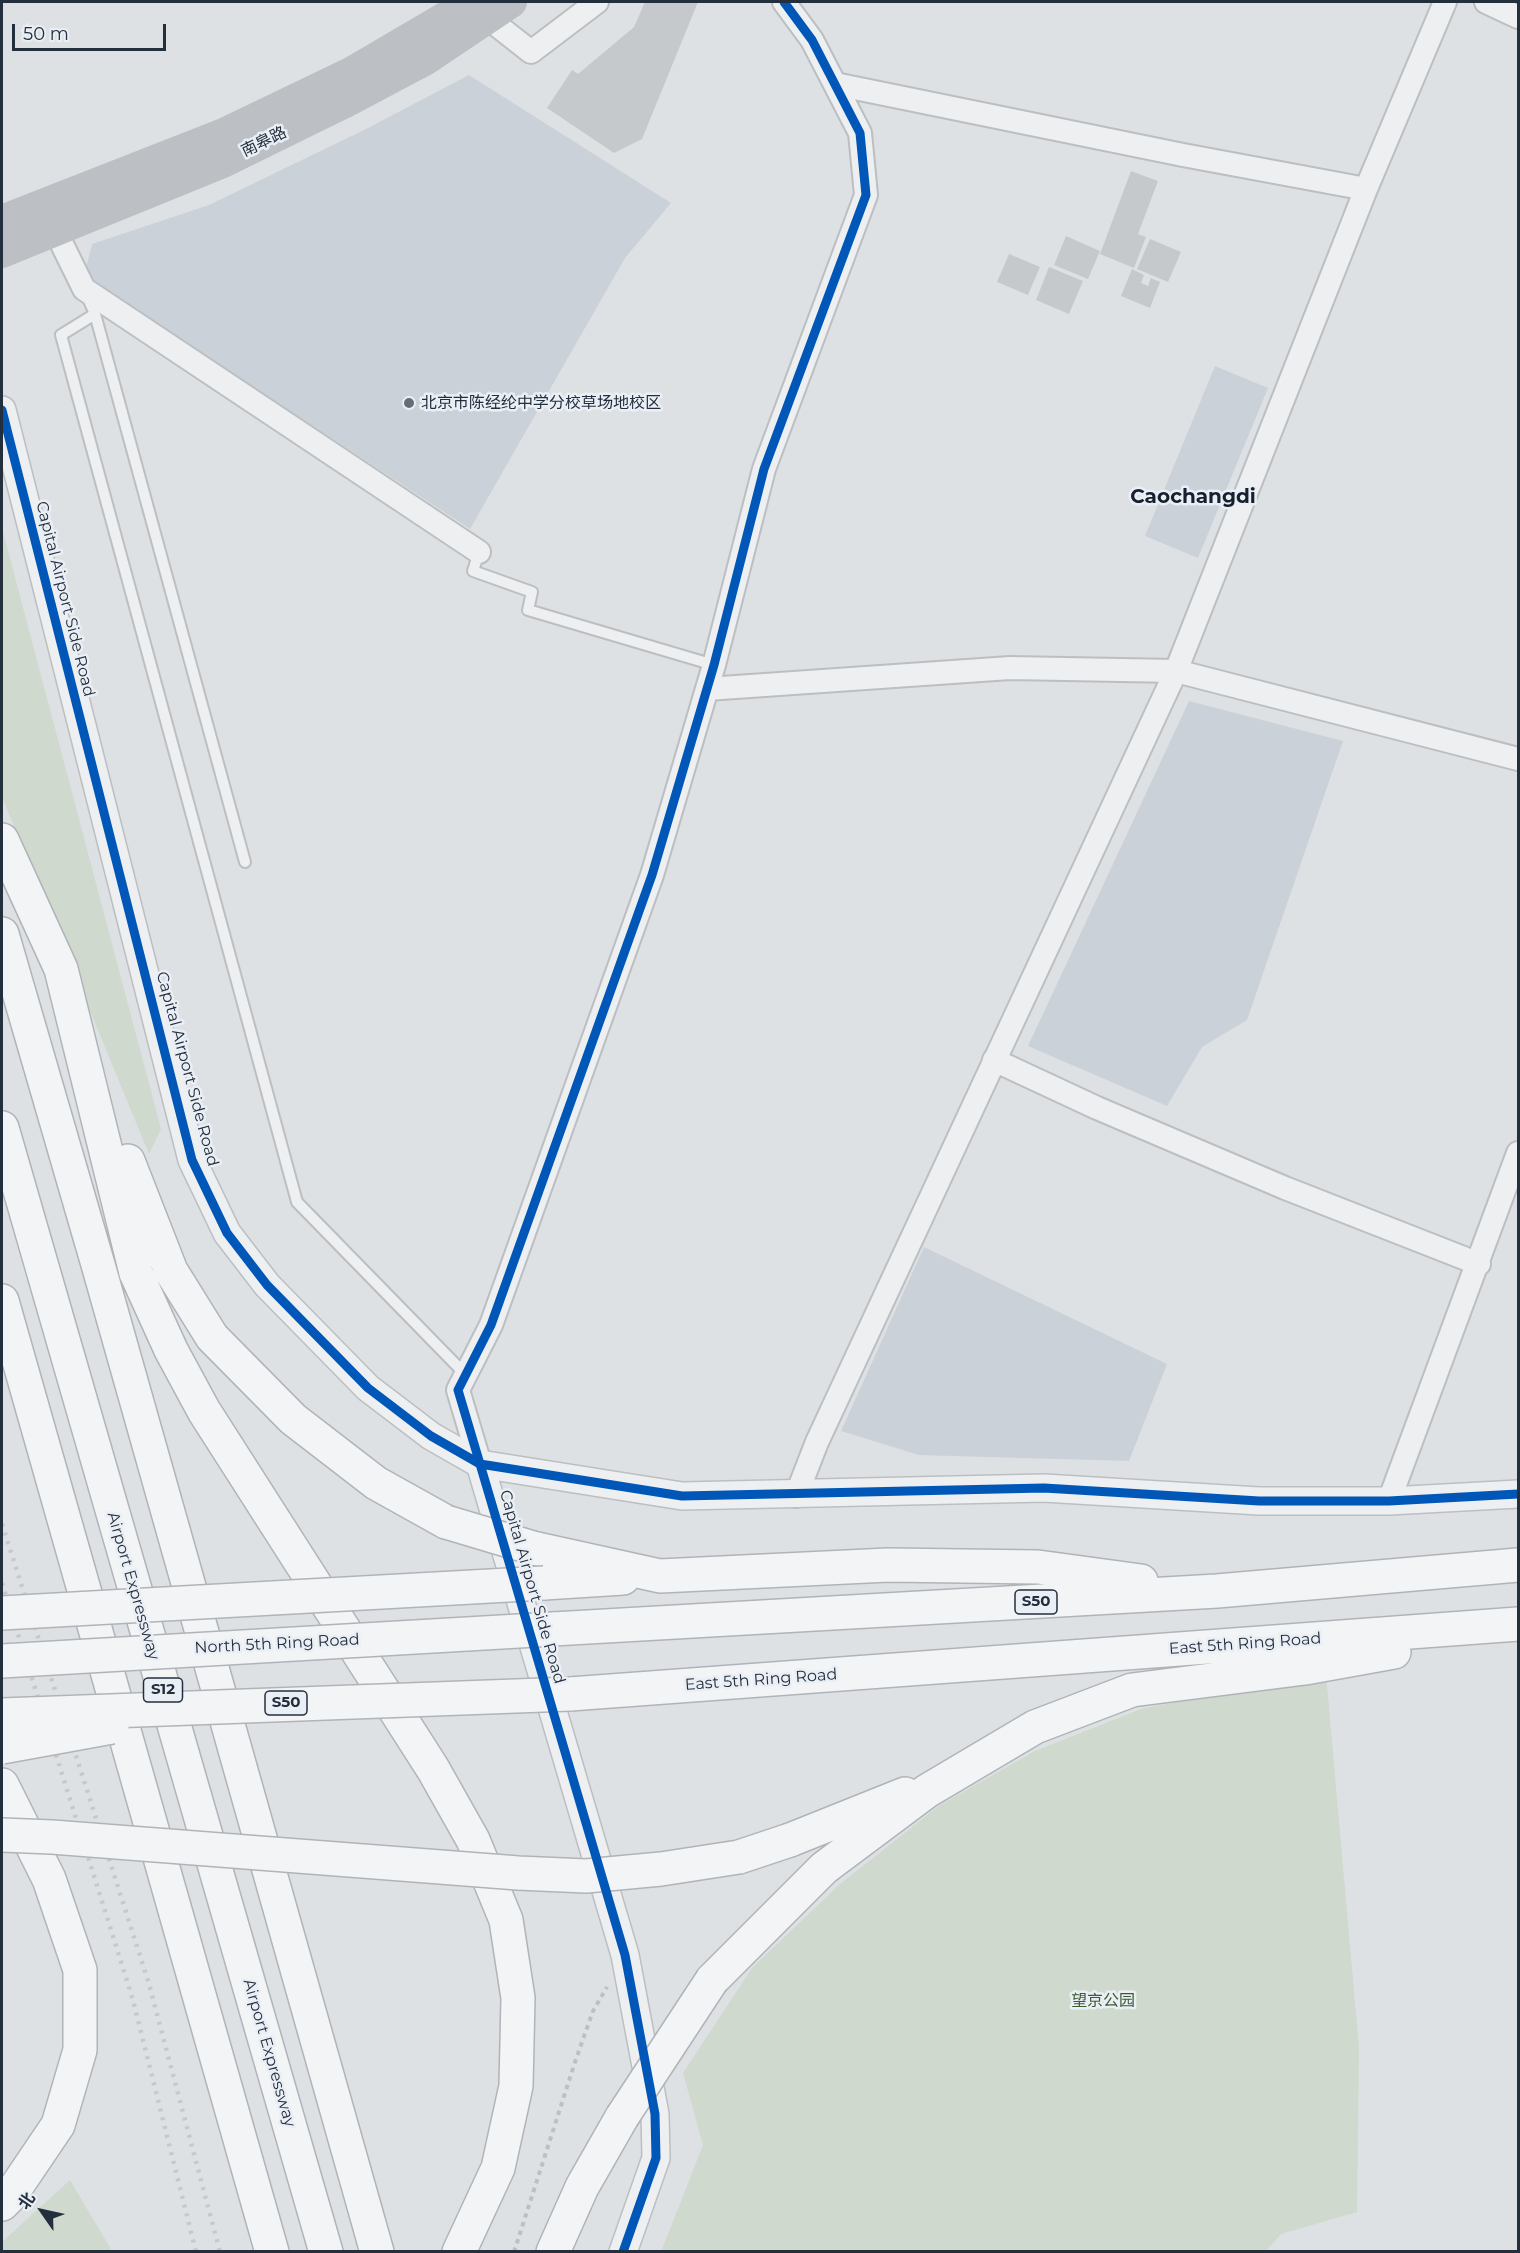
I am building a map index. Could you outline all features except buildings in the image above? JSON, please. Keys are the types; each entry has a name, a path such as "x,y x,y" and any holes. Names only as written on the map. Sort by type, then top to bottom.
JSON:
{"highway":[{"path":"2,840 61,969 144,1208 171,1271 212,1336 293,1419 376,1483 446,1522 533,1548 660,1576"},
{"path":"2,934 99,1268 377,2252"},
{"path":"61,969 136,1273 171,1350 204,1411 433,1769 473,1840 506,1920 518,1998 516,2086 498,2168 461,2249"},
{"name":"Airport Expressway","path":"2,1128 326,2252"},
{"path":"2,1301 272,2252"},
{"path":"2,1613 888,1565 1038,1567 1217,1592"},
{"name":"S50","path":"1217,1592 1518,1565"},
{"name":"North 5th Ring Road","path":"2,1661 1217,1592"},
{"path":"553,2252 582,2187 622,2117 712,1980 825,1868 927,1791 1035,1727 1132,1690 1305,1668 1518,1626"},
{"name":"East 5th Ring Road","path":"2,1715 245,1704 570,1694 1518,1626"},
{"path":"2,1747 245,1704"},
{"path":"2,1835 518,1874 586,1876 661,1869 739,1857 790,1840 959,1772"},
{"path":"2,1785 50,1879 80,1970 80,2050 58,2125 10,2196 2,2204"}],"main road":[{"name":"南皋路","path":"2,221 224,134 481,8"},
{"name":"南皋路","path":"2,252 233,157 426,59 481,8"}],"street":[{"path":"481,8 531,51 597,2"},
{"path":"784,2 812,40 860,132 866,195 764,469 714,665 652,875 491,1325 458,1390 480,1464 682,1497 796,1496 1044,1488 1259,1501 1389,1501 1518,1494"},
{"path":"796,1496 817,1442 1176,671 1366,189 1445,2"},
{"path":"1485,2 1518,17"},
{"path":"834,84 1183,155 1366,189"},
{"path":"55,230 84,289 479,552"},
{"name":"Capital Airport Side Road","path":"2,411 192,1160 227,1233 267,1285 368,1388 431,1436 480,1464 625,1955 655,2114 656,2158 623,2252"},
{"path":"707,689 1010,668 1176,671 1518,759"},
{"path":"994,1060 1097,1108 1285,1188 1479,1264"},
{"path":"1389,1501 1479,1264 1518,1153"}],"lane":[{"path":"84,289 95,314 245,862"},
{"path":"95,314 61,335 297,1203 466,1374"},
{"path":"479,552 473,571 532,591 528,610 714,665"}],"path":[{"path":"514,2252 593,2011 625,1955"}],"shaded area":[{"name":"北京市陈经纶中学分校草场地校区","path":"469,75 671,203 625,258 470,529 84,276 92,244 209,205 366,129"},
{"path":"1215,366 1268,388 1198,558 1145,536"},
{"path":"1189,701 1343,741 1247,1020 1202,1047 1167,1106 1028,1046"},
{"path":"924,1247 1167,1364 1129,1461 919,1455 841,1431"}],"green space":[{"path":"2,528 161,1129 149,1154 2,797"},
{"name":"望京公园","path":"1326,1674 1359,2048 1357,2212 1281,2234 1266,2251 661,2252 703,2145 683,2073 752,1968 840,1884 940,1805 1035,1751 1141,1709"},
{"path":"70,2180 112,2251 2,2251 2,2242"}],"railway":[{"path":"2,1524 149,1984 220,2252"},
{"path":"2,1583 133,2000 196,2252"}],"cycle path":[{"path":"784,2 812,40 860,133 866,195 764,469 714,665 652,875 491,1325 458,1390 480,1464 682,1496 1044,1488 1259,1501 1389,1501 1518,1494"},
{"path":"2,410 192,1160 227,1233 267,1285 368,1388 431,1436 480,1464 625,1955 655,2114 656,2158 623,2252"}],"place":[{"name":"北京市陈经纶中学分校草场地校区","path":"409,403"}],"district":[{"name":"Caochangdi","path":"1193,497"}]}
